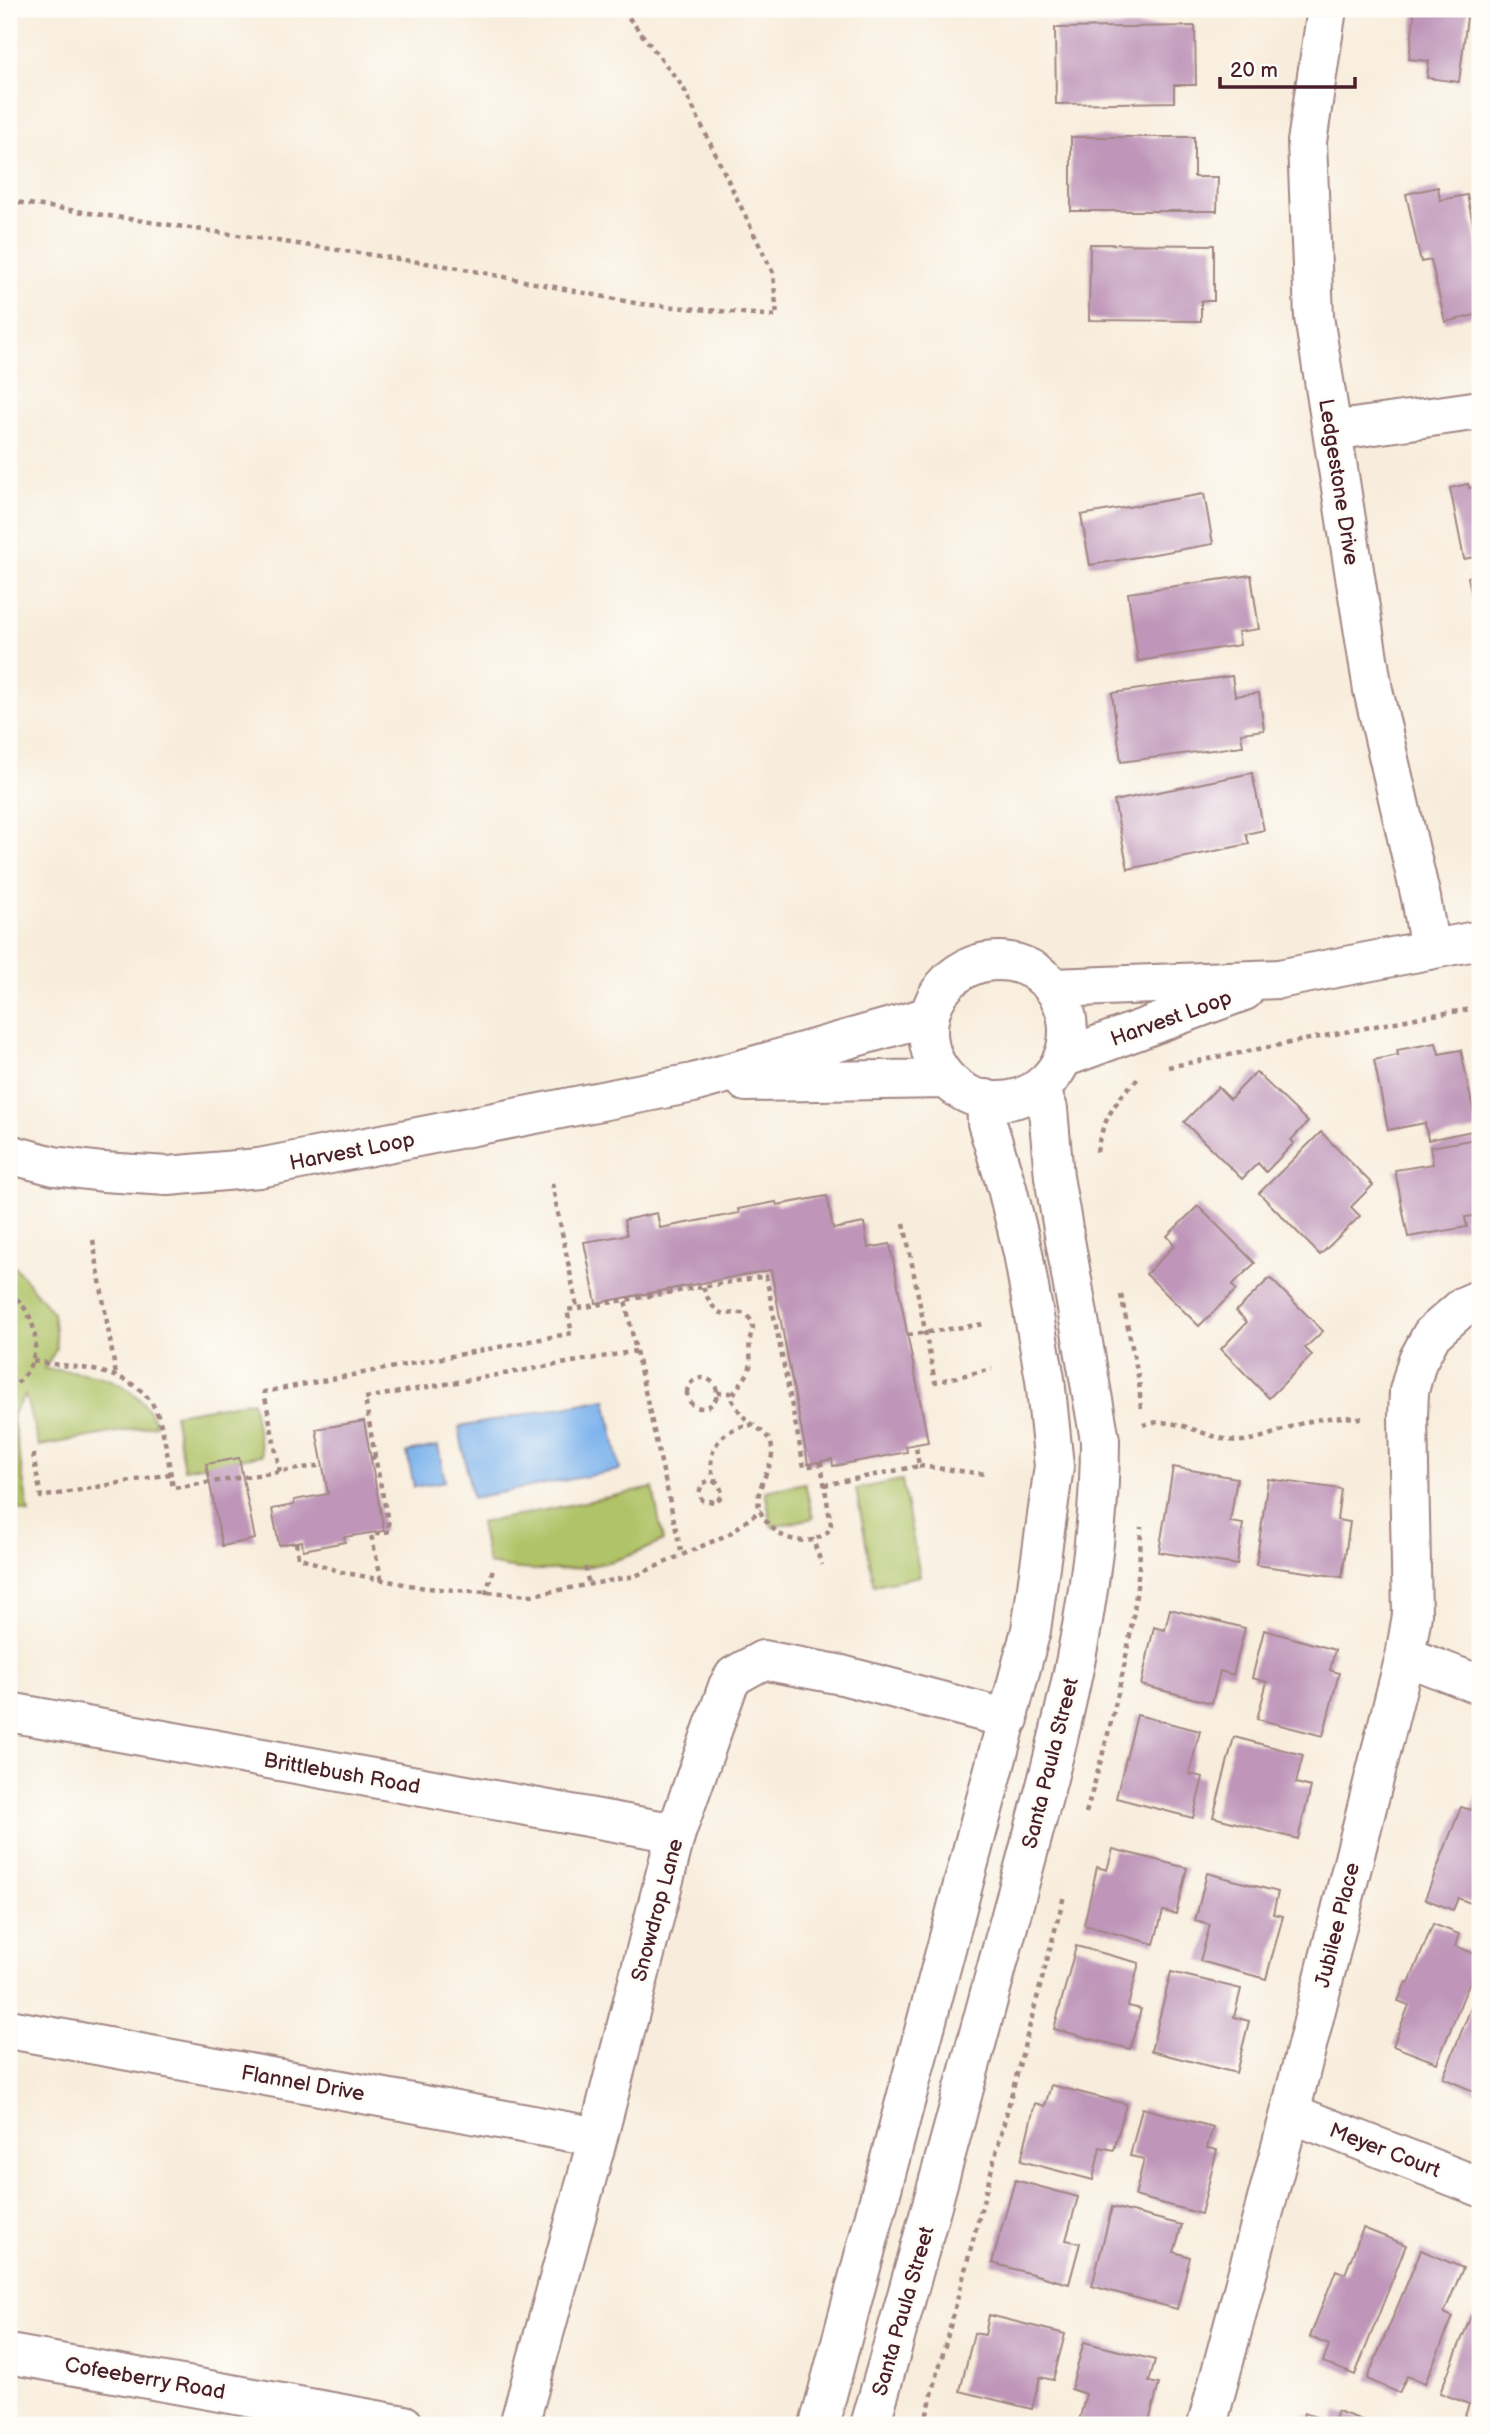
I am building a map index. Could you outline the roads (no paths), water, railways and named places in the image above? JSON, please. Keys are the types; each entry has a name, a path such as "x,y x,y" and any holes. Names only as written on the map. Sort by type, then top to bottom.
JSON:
{"street":[{"name":"Ledgestone Drive","path":"1327,9 1307,142 1314,317 1373,690 1421,898 1430,950"},
{"path":"1332,431 1480,410"},
{"name":"Harvest Loop","path":"1055,988 1279,979 1480,940"},
{"path":"989,961 1014,962 1036,972 1055,988 1069,1027 1067,1048 1056,1071 1040,1088 1020,1098 997,1101 972,1096 947,1079 930,1046 930,1016 933,1004 946,983 955,975 989,961"},
{"name":"Harvest Loop","path":"1063,1058 1279,979"},
{"name":"Harvest Loop","path":"9,1154 54,1166 168,1176 259,1168 693,1083 930,1016"},
{"name":"Harvest Loop","path":"693,1083 947,1079"},
{"name":"Santa Paula Street","path":"870,2425 912,2281 1068,1701 1088,1591 1100,1481 1100,1440 1054,1177 1048,1109 1040,1088"},
{"path":"818,2425 1031,1630 1054,1466 1045,1379 1023,1253 987,1124 986,1099"},
{"name":"Jubilee Place","path":"1207,2425 1290,2113 1405,1656 1412,1615 1390,1419 1432,1334 1464,1306 1480,1299"},
{"path":"1405,1656 1480,1685"},
{"name":"Snowdrop Lane","path":"519,2425 598,2137 676,1833 727,1686 734,1676 763,1660 842,1675 1009,1719"},
{"name":"Brittlebush Road","path":"9,1712 676,1833"},
{"name":"Flannel Drive","path":"9,2029 598,2137"},
{"name":"Meyer Court","path":"1290,2113 1480,2187"},
{"name":"Cofeeberry Road","path":"9,2354 404,2425"}],"water":[{"path":"606,1399 620,1470 472,1498 459,1427"},
{"path":"438,1446 445,1481 414,1487 407,1452"}]}
